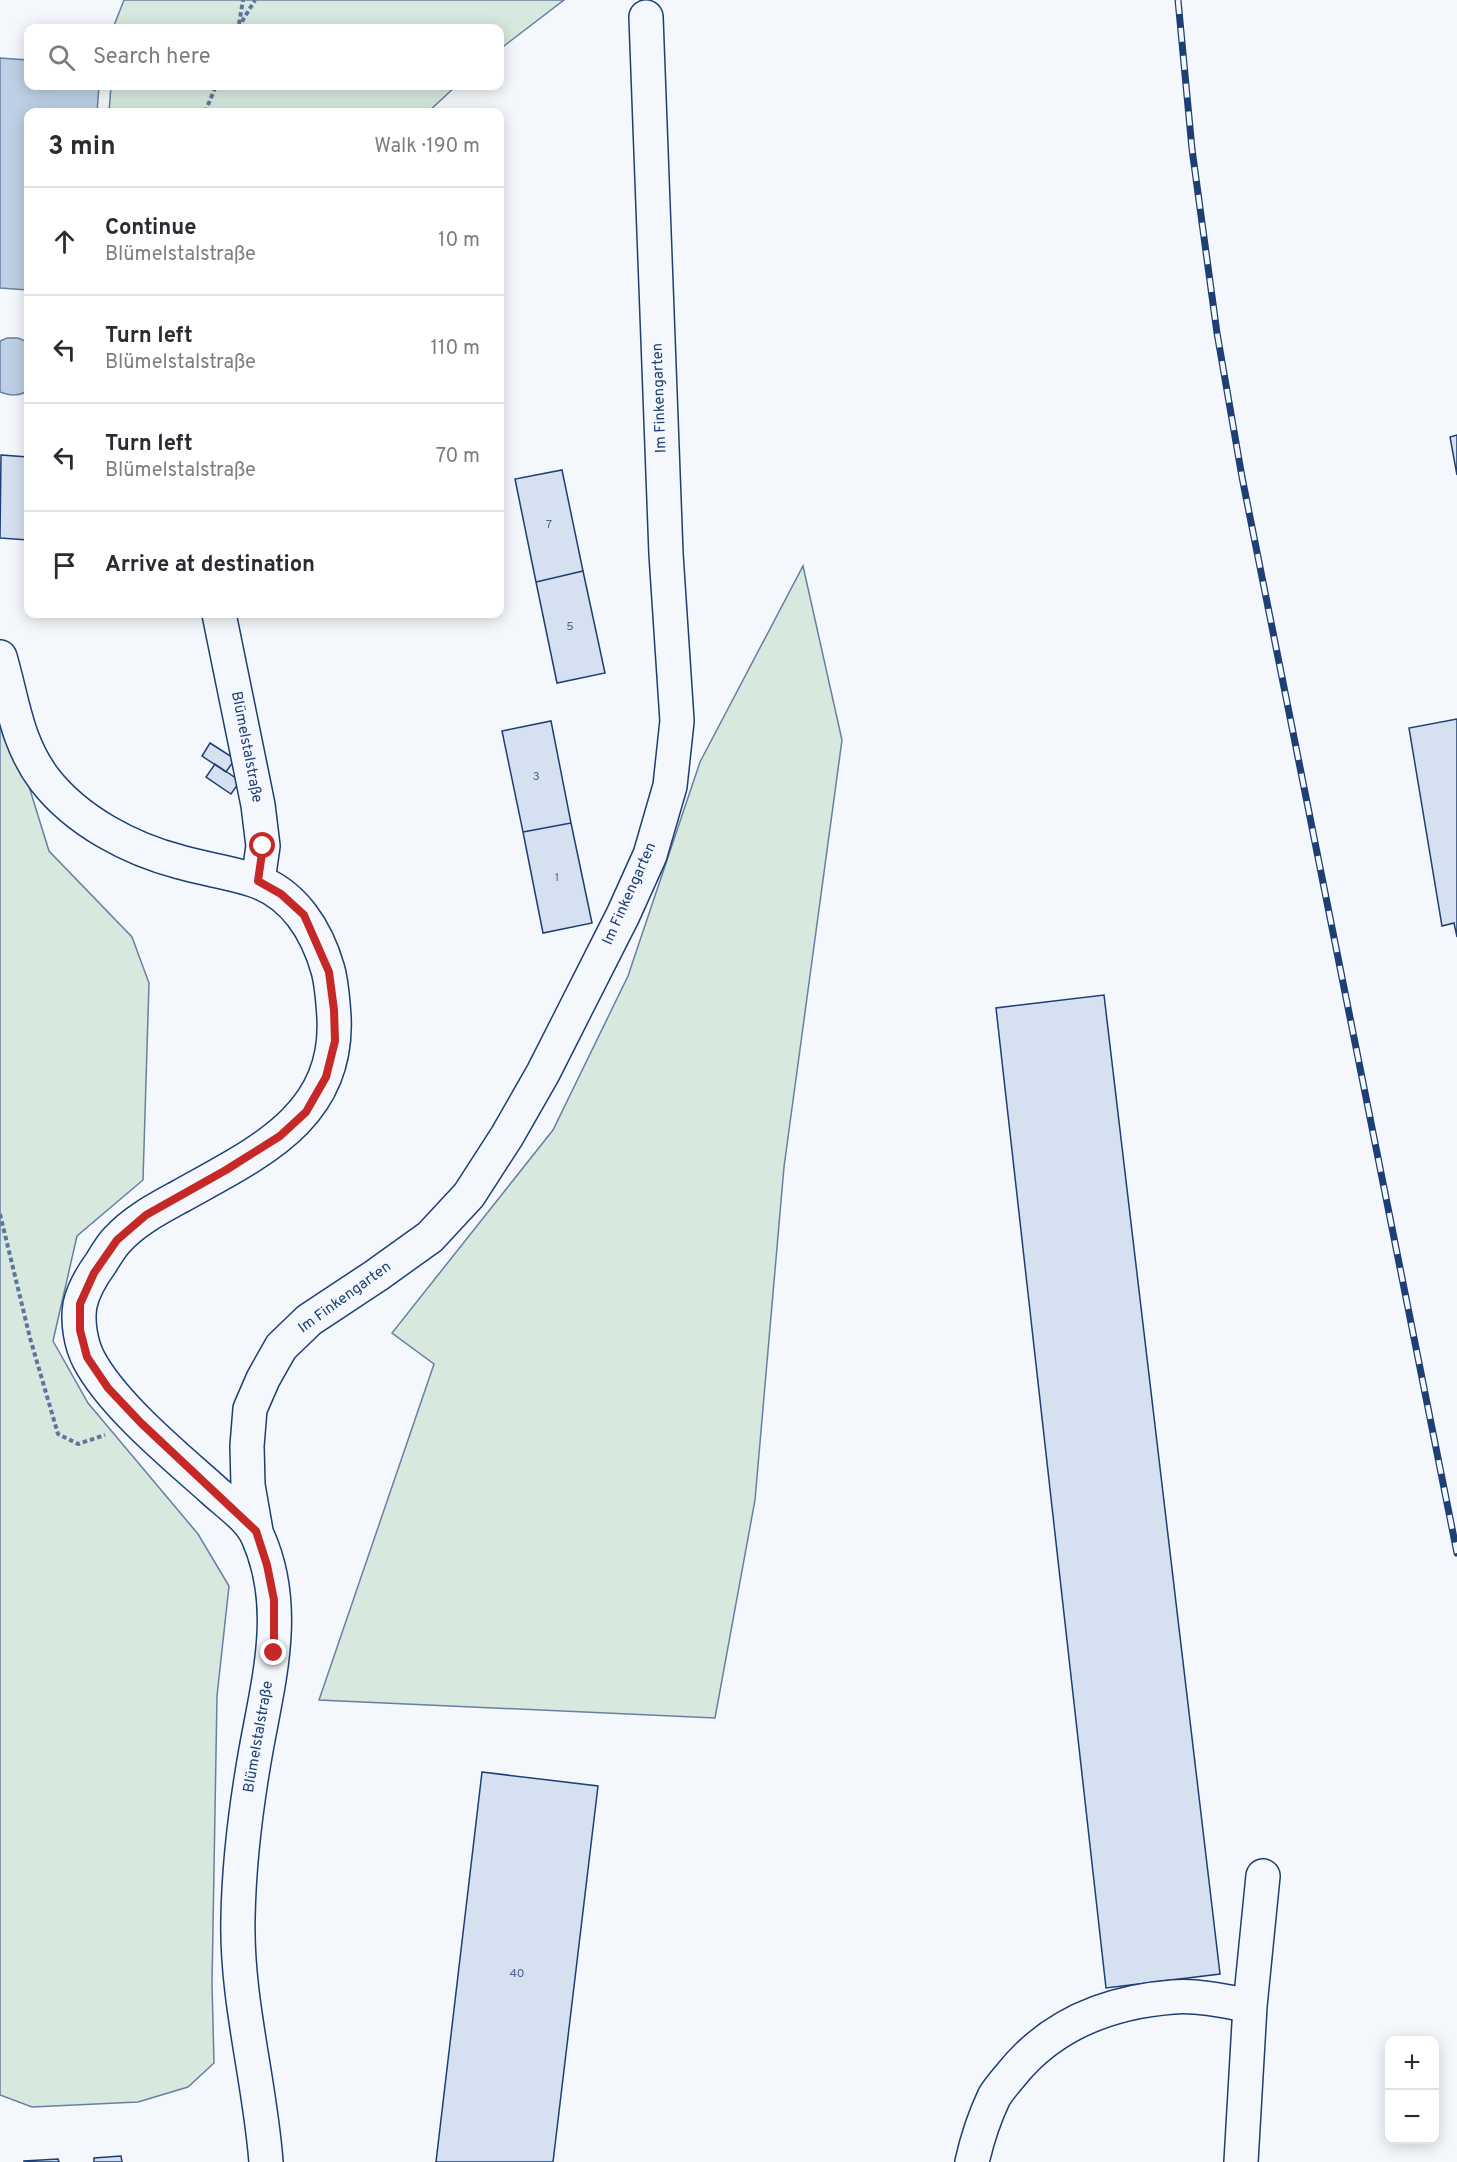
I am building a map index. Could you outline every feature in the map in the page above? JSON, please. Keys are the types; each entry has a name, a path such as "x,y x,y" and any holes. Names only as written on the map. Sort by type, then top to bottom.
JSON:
{"street":[{"name":"Im Finkengarten","path":"256,1531 248,1485 247,1446 250,1409 263,1379 282,1347 309,1320 430,1237 469,1195 507,1136 543,1073 618,925 650,855 670,786 677,721 666,554 646,17"},
{"name":"Blümelstalstraße","path":"220,618 258,805 263,846 258,881"},
{"name":"Blümelstalstraße","path":"3,666 26,751 47,782 73,809 104,830 142,849 177,862 258,881 281,894 304,915 329,972 335,1041 326,1077 306,1112 280,1136 226,1170 146,1215 117,1240 94,1273 80,1304 80,1330 87,1357 108,1388 141,1423 256,1531 267,1565 274,1600 274,1653 242,1834 237,1923 243,1999 266,2162"},
{"path":"1241,2162 1250,2006 1263,1876"},
{"path":"972,2162 977,2139 994,2095 1023,2059 1053,2034 1087,2015 1132,2003 1174,1996 1211,1999 1250,2006"}],"path":[{"path":"239,24 243,0"},
{"path":"240,24 255,0"},
{"path":"207,108 214,90"}],"shaded area":[{"path":"124,0 564,0 504,46 504,24 115,24"},
{"path":"111,90 452,90 432,108 109,108"},
{"path":"803,566 842,740 784,1167 755,1500 715,1718 319,1700 434,1364 392,1333 553,1130 628,976 700,762"},
{"path":"0,693 49,851 132,937 149,983 143,1180 77,1236 53,1341 88,1403 198,1534 229,1586 217,1696 212,1984 214,2063 188,2087 138,2102 32,2107 0,2095"}],"water":[{"path":"0,58 24,60 24,90 99,90 97,108 24,108 24,290 0,288"},
{"path":"7,338 24,340 24,393 18,395 0,392 0,341"}],"building":[{"path":"1457,435 1457,475 1450,437"},
{"path":"1,455 24,457 24,540 0,538"},
{"path":"562,470 583,571 536,582 515,479"},
{"path":"583,571 605,673 557,683 536,582"},
{"path":"1457,719 1457,937 1454,923 1442,926 1409,728"},
{"path":"551,721 571,823 523,832 502,731"},
{"path":"210,743 235,759 226,772 202,756"},
{"path":"215,764 240,781 231,794 206,777"},
{"path":"571,823 592,923 543,933 523,832"},
{"path":"1104,995 1220,1974 1106,1988 996,1008"},
{"path":"482,1772 598,1786 553,2162 436,2162"},
{"path":"121,2156 122,2162 94,2162 94,2158"},
{"path":"58,2159 59,2162 24,2162 24,2161"}],"railway":[{"path":"1178,0 1192,149 1217,333 1242,477 1457,1553"}],"route":[{"path":"263,846 258,881 281,894 304,915 329,972 335,1041 326,1077 306,1112 280,1136 226,1170 146,1215 117,1240 94,1273 80,1304 80,1330 87,1357 108,1388 141,1423 256,1531 267,1565 274,1600 274,1653"}]}
